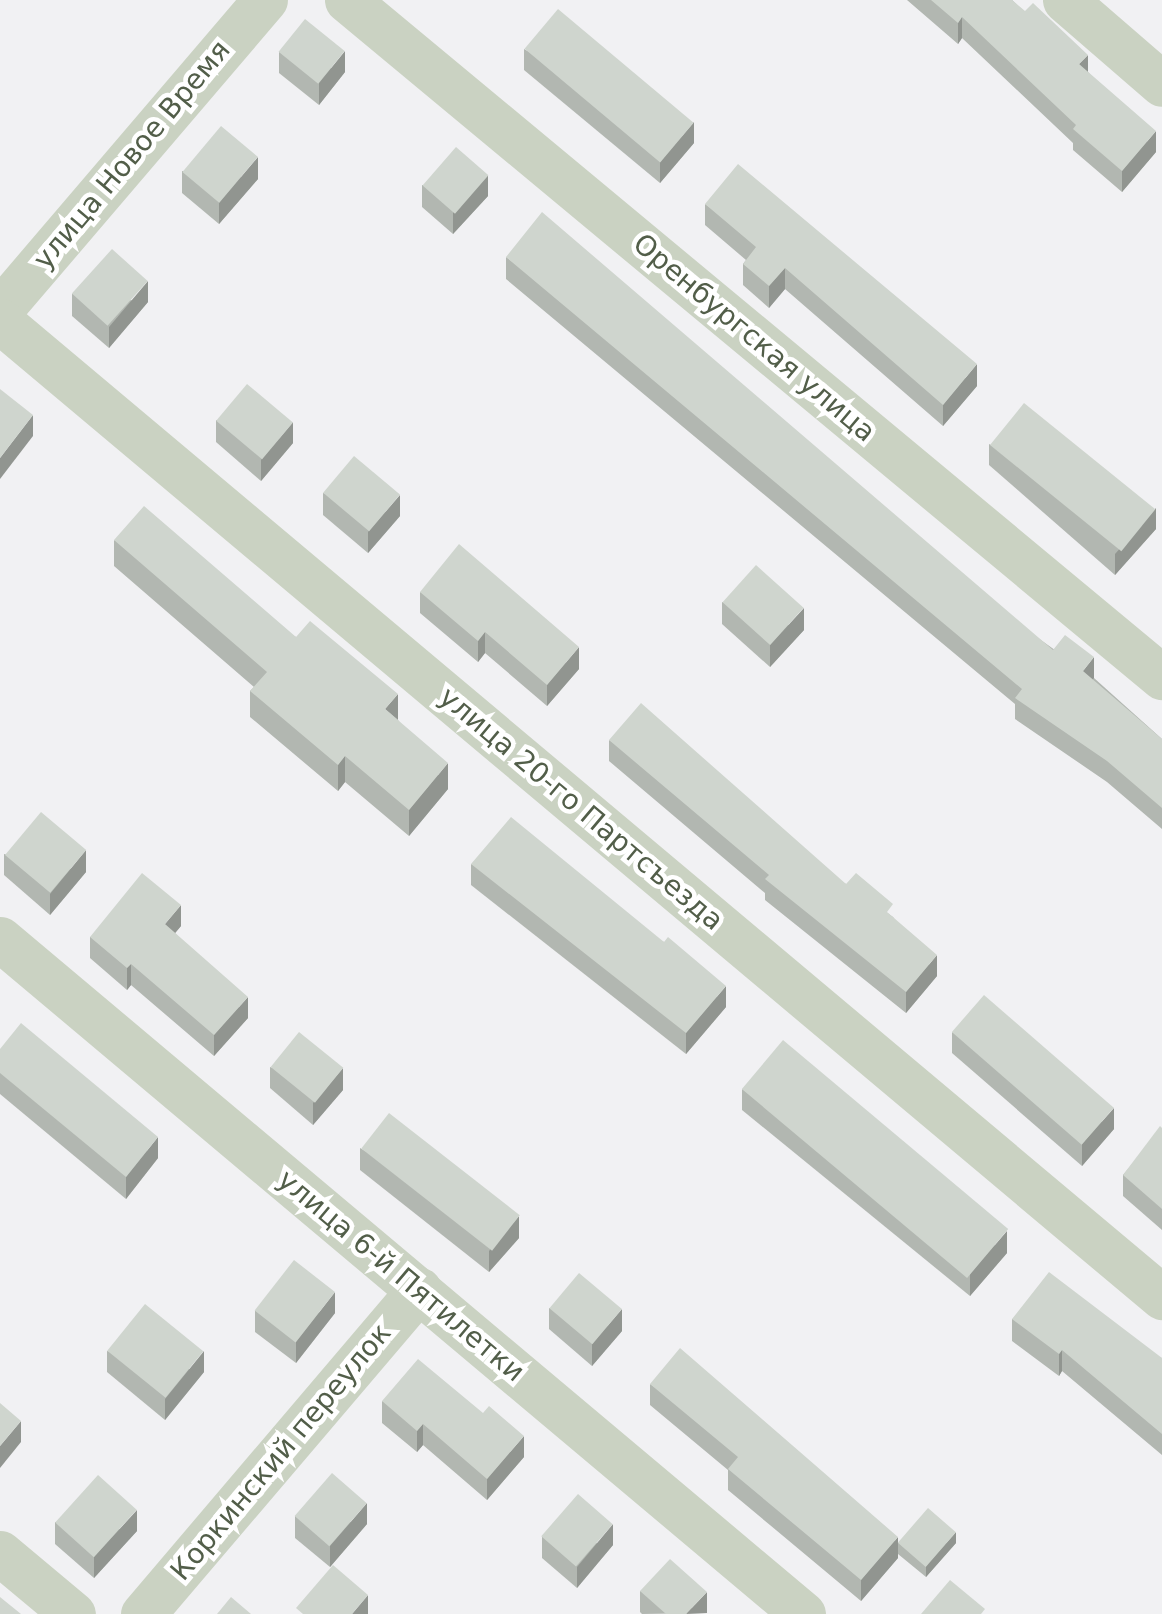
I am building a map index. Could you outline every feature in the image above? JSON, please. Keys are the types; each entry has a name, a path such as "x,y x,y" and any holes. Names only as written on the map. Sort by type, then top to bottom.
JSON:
{"street":[{"name":"улица Новое Время","path":"0,310 264,0"},
{"name":"Оренбургская улица","path":"347,0 1162,676"},
{"path":"1064,0 1162,84"},
{"name":"улица 20-го Партсъезда","path":"0,321 1162,1297"},
{"name":"улица 6-й Пятилетки","path":"0,938 803,1614"},
{"name":"Коркинский переулок","path":"144,1614 418,1290"},
{"path":"0,1553 73,1614"}],"building":[{"path":"931,0 1012,0 1025,11 1033,3 1088,55 1079,64 1156,131 1122,171 1073,129 1076,125 962,17 958,23"},
{"path":"558,9 694,123 660,163 525,49"},
{"path":"305,19 345,51 318,84 279,52"},
{"path":"221,126 258,157 219,203 182,172"},
{"path":"456,147 488,175 455,214 423,185"},
{"path":"738,164 977,364 943,405 785,268 769,286 743,264 756,247 705,204"},
{"path":"542,212 1053,650 1065,635 1094,657 1083,671 1162,739 1162,808 1107,761 1015,698 1022,689 506,257"},
{"path":"112,249 148,281 108,326 72,294"},
{"path":"247,384 293,423 262,459 216,421"},
{"path":"0,389 33,415 0,458"},
{"path":"1024,403 1155,509 1121,551 990,445"},
{"path":"354,456 400,495 369,531 323,493"},
{"path":"144,506 296,637 310,621 398,694 385,709 448,763 409,810 345,756 338,765 250,691 267,672 114,540"},
{"path":"459,544 579,647 547,685 485,632 478,641 420,592"},
{"path":"756,565 804,608 770,645 723,602"},
{"path":"641,703 846,884 856,873 893,904 887,912 937,955 906,992 765,879 769,875 609,740"},
{"path":"41,812 86,850 50,893 5,855"},
{"path":"511,817 664,942 668,937 726,986 686,1033 471,864"},
{"path":"142,873 181,905 165,924 248,997 214,1035 131,964 127,968 90,937"},
{"path":"984,995 1114,1108 1082,1145 952,1032"},
{"path":"21,1023 158,1137 126,1177 0,1073 0,1049"},
{"path":"299,1032 343,1068 315,1103 271,1067"},
{"path":"783,1040 1008,1229 967,1278 742,1089"},
{"path":"389,1113 520,1215 492,1251 361,1148"},
{"path":"1162,1128 1162,1209 1123,1175"},
{"path":"294,1260 335,1292 296,1342 255,1310"},
{"path":"1049,1272 1162,1358 1162,1434 1062,1350 1059,1354 1012,1319"},
{"path":"579,1273 622,1309 592,1344 549,1308"},
{"path":"145,1304 203,1351 166,1398 107,1351"},
{"path":"680,1348 898,1537 861,1580 728,1469 738,1457 650,1384"},
{"path":"418,1359 483,1413 489,1406 524,1436 487,1479 423,1424 417,1431 382,1401"},
{"path":"0,1403 21,1421 0,1446"},
{"path":"332,1473 367,1503 329,1546 295,1516"},
{"path":"98,1475 137,1510 94,1557 55,1523"},
{"path":"578,1494 613,1524 576,1566 541,1536"},
{"path":"928,1508 956,1532 926,1567 898,1543"},
{"path":"670,1559 707,1592 686,1614 666,1614 640,1591"},
{"path":"333,1565 368,1595 352,1614 303,1614 296,1608"},
{"path":"950,1580 985,1609 981,1614 921,1614"},
{"path":"0,1597 21,1614 0,1614"},
{"path":"231,1597 251,1614 217,1614"}]}
